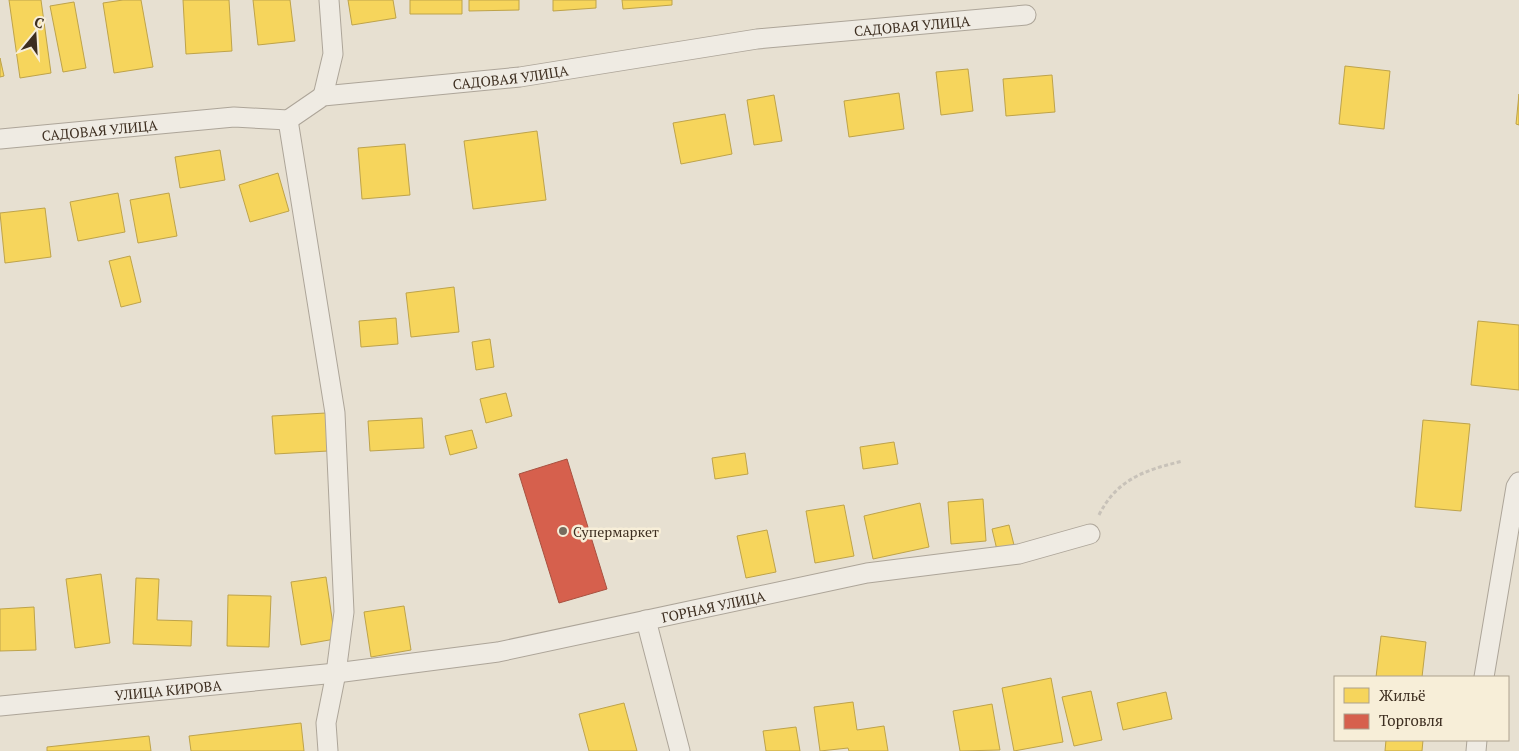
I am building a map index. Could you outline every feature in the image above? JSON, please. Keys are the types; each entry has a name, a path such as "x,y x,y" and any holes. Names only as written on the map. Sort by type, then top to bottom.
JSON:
{"street":[{"path":"323,96 334,54 329,0"},
{"name":"САДОВАЯ УЛИЦА","path":"0,139 234,117 288,120 323,96 520,77 758,39 1026,15"},
{"path":"288,120 335,413 344,612 336,673 326,723 328,751"},
{"path":"1484,676 1516,487 1519,482"},
{"name":"ГОРНАЯ УЛИЦА","path":"336,673 498,652 867,572 1019,554 1090,534"},
{"path":"646,620 680,751"},
{"name":"УЛИЦА КИРОВА","path":"0,706 336,673"}],"path":[{"path":"1090,534 1106,502 1134,476 1154,468 1183,461"}],"building: Жильё":[{"path":"9,0 41,0 51,73 20,78"},
{"path":"141,0 153,67 114,73 103,3"},
{"path":"183,0 229,0 232,51 186,54"},
{"path":"253,0 290,0 295,41 258,45"},
{"path":"348,0 393,0 396,18 352,25"},
{"path":"410,0 462,0 462,14 410,14"},
{"path":"469,0 519,0 519,10 469,11"},
{"path":"553,0 596,0 596,8 553,11"},
{"path":"622,0 672,0 672,5 623,9"},
{"path":"74,2 86,68 63,72 50,6"},
{"path":"0,58 4,76 0,77"},
{"path":"1345,66 1390,71 1384,129 1339,124"},
{"path":"968,69 973,111 941,115 936,72"},
{"path":"1052,75 1055,112 1006,116 1003,79"},
{"path":"899,93 904,129 849,137 844,101"},
{"path":"1519,94 1519,125 1516,124"},
{"path":"774,95 782,141 754,145 747,100"},
{"path":"725,114 732,154 681,164 673,123"},
{"path":"537,131 546,200 473,209 464,141"},
{"path":"405,144 410,195 362,199 358,148"},
{"path":"220,150 225,180 180,188 175,157"},
{"path":"278,173 289,211 250,222 239,185"},
{"path":"118,193 125,232 78,241 70,202"},
{"path":"169,193 177,236 138,243 130,200"},
{"path":"45,208 51,257 5,263 0,213"},
{"path":"130,256 141,302 121,307 109,261"},
{"path":"454,287 459,332 411,337 406,293"},
{"path":"396,318 398,344 361,347 359,321"},
{"path":"1478,321 1519,325 1519,390 1471,385"},
{"path":"490,339 494,367 476,370 472,342"},
{"path":"506,393 512,416 486,423 480,399"},
{"path":"326,413 328,451 275,454 272,416"},
{"path":"422,418 424,448 370,451 368,421"},
{"path":"1423,420 1470,424 1461,511 1415,507"},
{"path":"472,430 477,448 450,455 445,436"},
{"path":"894,442 898,464 863,469 860,447"},
{"path":"745,453 748,474 715,479 712,458"},
{"path":"983,499 986,541 951,544 948,502"},
{"path":"920,503 929,547 873,559 864,516"},
{"path":"844,505 854,556 815,563 806,511"},
{"path":"1009,525 1014,545 997,550 992,529"},
{"path":"767,530 776,572 746,578 737,536"},
{"path":"101,574 110,643 75,648 66,579"},
{"path":"326,577 335,639 301,645 291,582"},
{"path":"136,578 159,579 157,620 192,621 191,646 133,644"},
{"path":"228,595 271,596 269,647 227,646"},
{"path":"404,606 411,650 371,657 364,612"},
{"path":"34,607 36,650 0,651 0,609"},
{"path":"1381,636 1426,642 1422,676 1376,676"},
{"path":"1051,678 1063,742 1014,751 1002,688"},
{"path":"1091,691 1102,740 1074,746 1062,697"},
{"path":"1166,692 1172,719 1123,730 1117,703"},
{"path":"853,702 857,730 884,726 888,751 849,751 848,748 820,751 814,707"},
{"path":"624,703 637,751 589,751 579,714"},
{"path":"992,704 1000,750 960,751 953,711"},
{"path":"301,723 304,751 191,751 189,736"},
{"path":"796,727 800,751 766,751 763,731"},
{"path":"149,736 151,751 47,751 47,747"},
{"path":"1386,741 1423,741 1422,751 1385,751"}],"building: Торговля":[{"name":"Супермаркет","path":"567,459 607,589 559,603 519,474"}],"place":[{"name":"Супермаркет","path":"563,531"}]}
